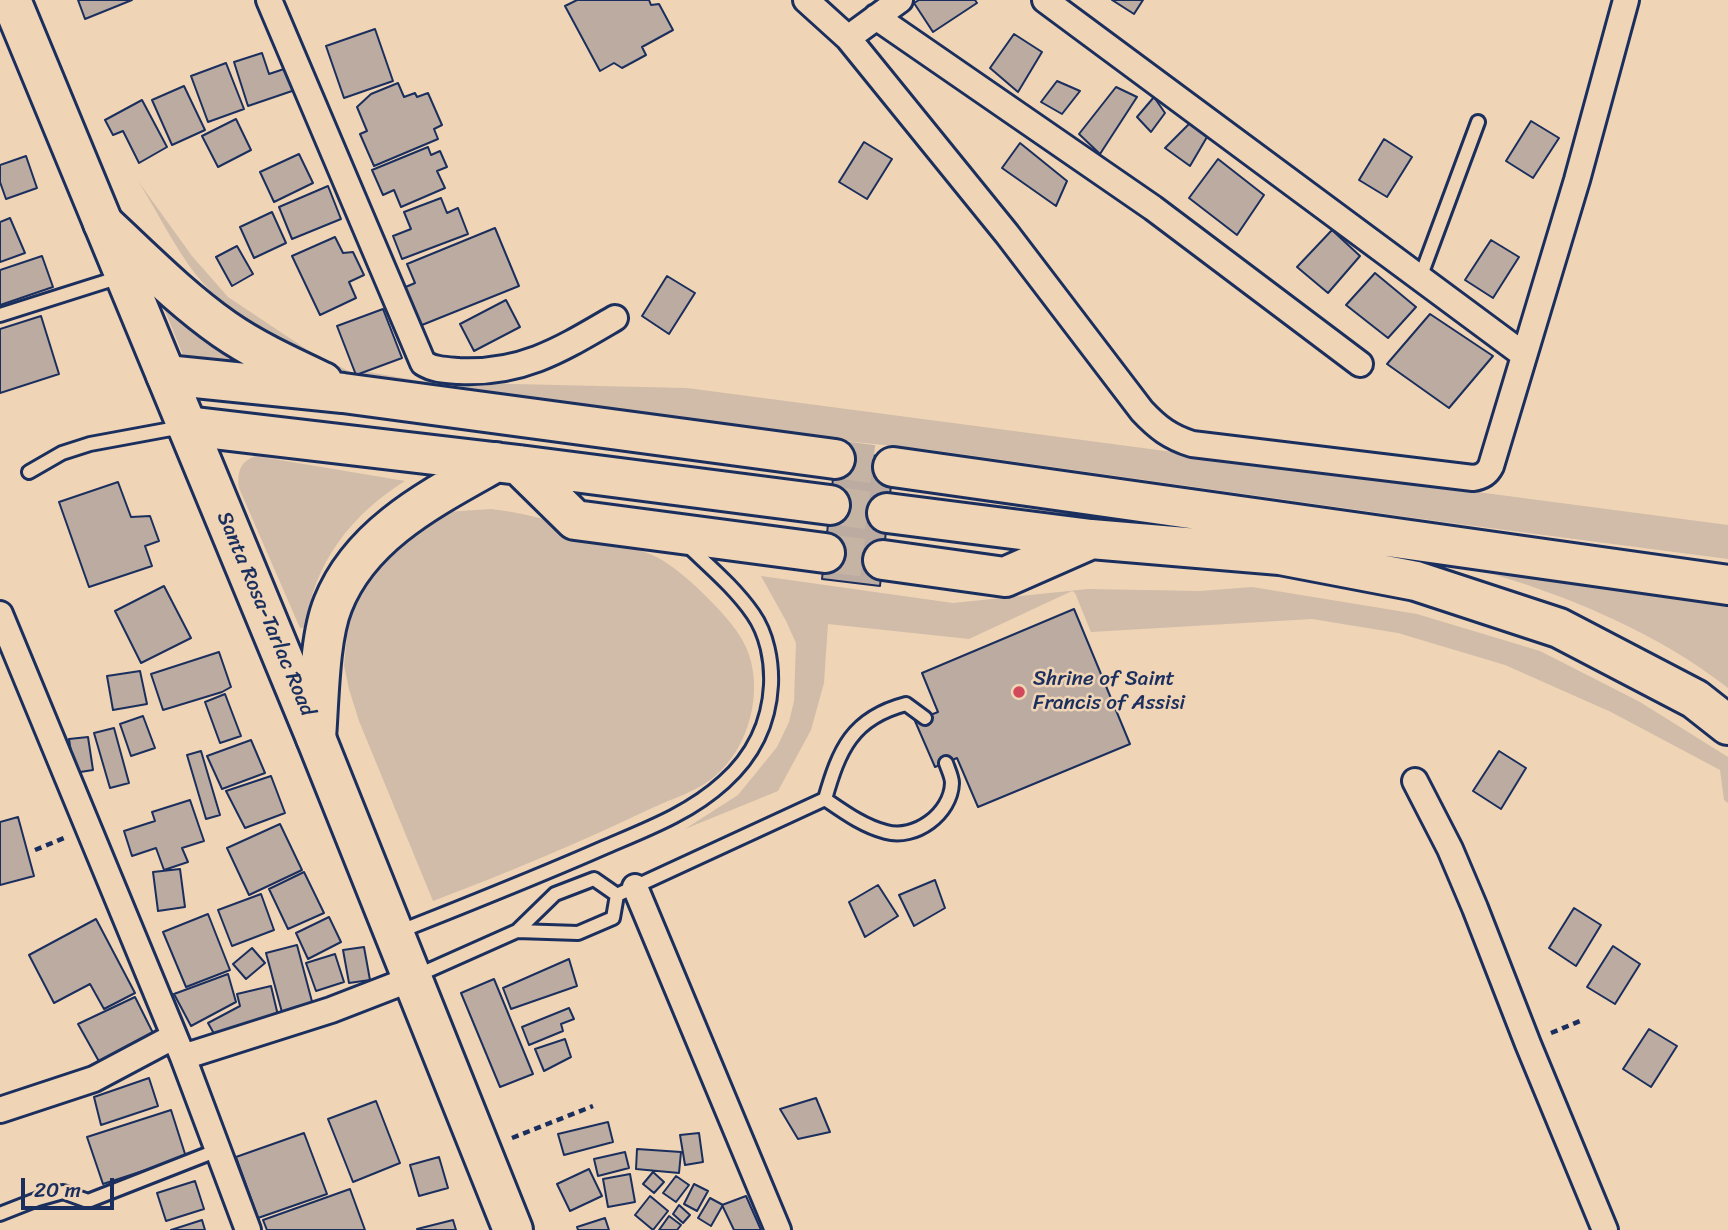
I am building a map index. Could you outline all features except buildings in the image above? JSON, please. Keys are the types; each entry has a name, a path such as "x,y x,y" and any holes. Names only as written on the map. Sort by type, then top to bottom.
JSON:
{"highway":[{"name":"Santa Rosa-Tarlac Road","path":"11,0 316,738 513,1230"},
{"path":"103,223 170,285 224,329 266,354 343,393"},
{"path":"166,374 343,393 835,459"},
{"path":"187,426 830,505"},
{"path":"507,464 575,520 825,553"},
{"path":"316,738 323,649 332,606 348,572 384,534 426,502 507,464"},
{"path":"893,467 1728,585"},
{"path":"887,513 1091,539 1280,555 1416,581 1559,628 1695,699 1728,725"},
{"path":"883,560 1004,577 1091,539"}],"street":[{"path":"269,0 423,363 439,369 485,372 511,368 567,346 615,318"},
{"path":"806,0 848,38 1007,234 1142,411 1172,438 1206,446 1473,478 1488,472 1491,466 1577,180 1626,0"},
{"path":"848,38 900,0"},
{"path":"1045,0 1524,355"},
{"path":"876,17 1153,208 1360,364"},
{"path":"0,614 178,1047 248,1230"},
{"path":"1415,781 1450,849 1475,908 1605,1230"},
{"path":"626,891 779,1230"},
{"path":"0,1110 94,1079 178,1047 331,1010 411,979"}],"lane":[{"path":"1420,278 1478,122"},
{"path":"0,316 124,275"},
{"path":"29,471 62,453 90,444 187,426"},
{"path":"394,933 550,872 667,820 696,804 724,782 748,756 762,732 770,706 771,673 766,643 754,616 730,586 674,533"},
{"path":"825,799 835,762 856,731 888,708 906,704 925,718"},
{"path":"825,799 858,821 887,832 904,834 919,829 936,817 947,802 952,783 946,762"},
{"path":"517,932 578,933 613,918 626,891 825,799"},
{"path":"411,979 517,932 555,894 594,879 626,891"},
{"path":"0,1214 64,1192 88,1201 218,1150"}],"path":[{"path":"482,1150 593,1106"}],"shaded area":[{"path":"138,181 192,256 228,297 306,349 356,375 362,371 426,382 687,388 1728,525 1728,559 932,450 719,428 355,380 286,346 222,302 188,264"},
{"path":"157,291 234,364 185,360"},
{"path":"256,456 405,481 368,508 338,542 317,582 306,627 300,628 239,488 243,464"},
{"path":"491,509 524,514 571,527 652,555 672,567 709,599 740,636 752,664 753,699 745,734 726,765 708,782 571,845 433,901 359,721 344,665 347,635 351,609 359,587 387,548 446,512"},
{"path":"1411,556 1728,602 1728,688 1647,636 1557,595 1496,575"},
{"path":"761,576 953,603 1088,589 1200,591 1252,587 1417,614 1540,651 1640,702 1728,757 1728,803 1724,800 1720,770 1611,712 1505,665 1398,633 1312,619 1091,632 1072,591 969,639 828,624 824,683 811,730 778,791 685,829 738,795 777,747 789,722 794,701 796,643"}],"tunnel":[{"path":"835,459 893,467"},
{"path":"830,505 887,513"},
{"path":"825,553 883,560"}],"place":[{"name":"Shrine of Saint Francis of Assisi","path":"1019,692"}]}
